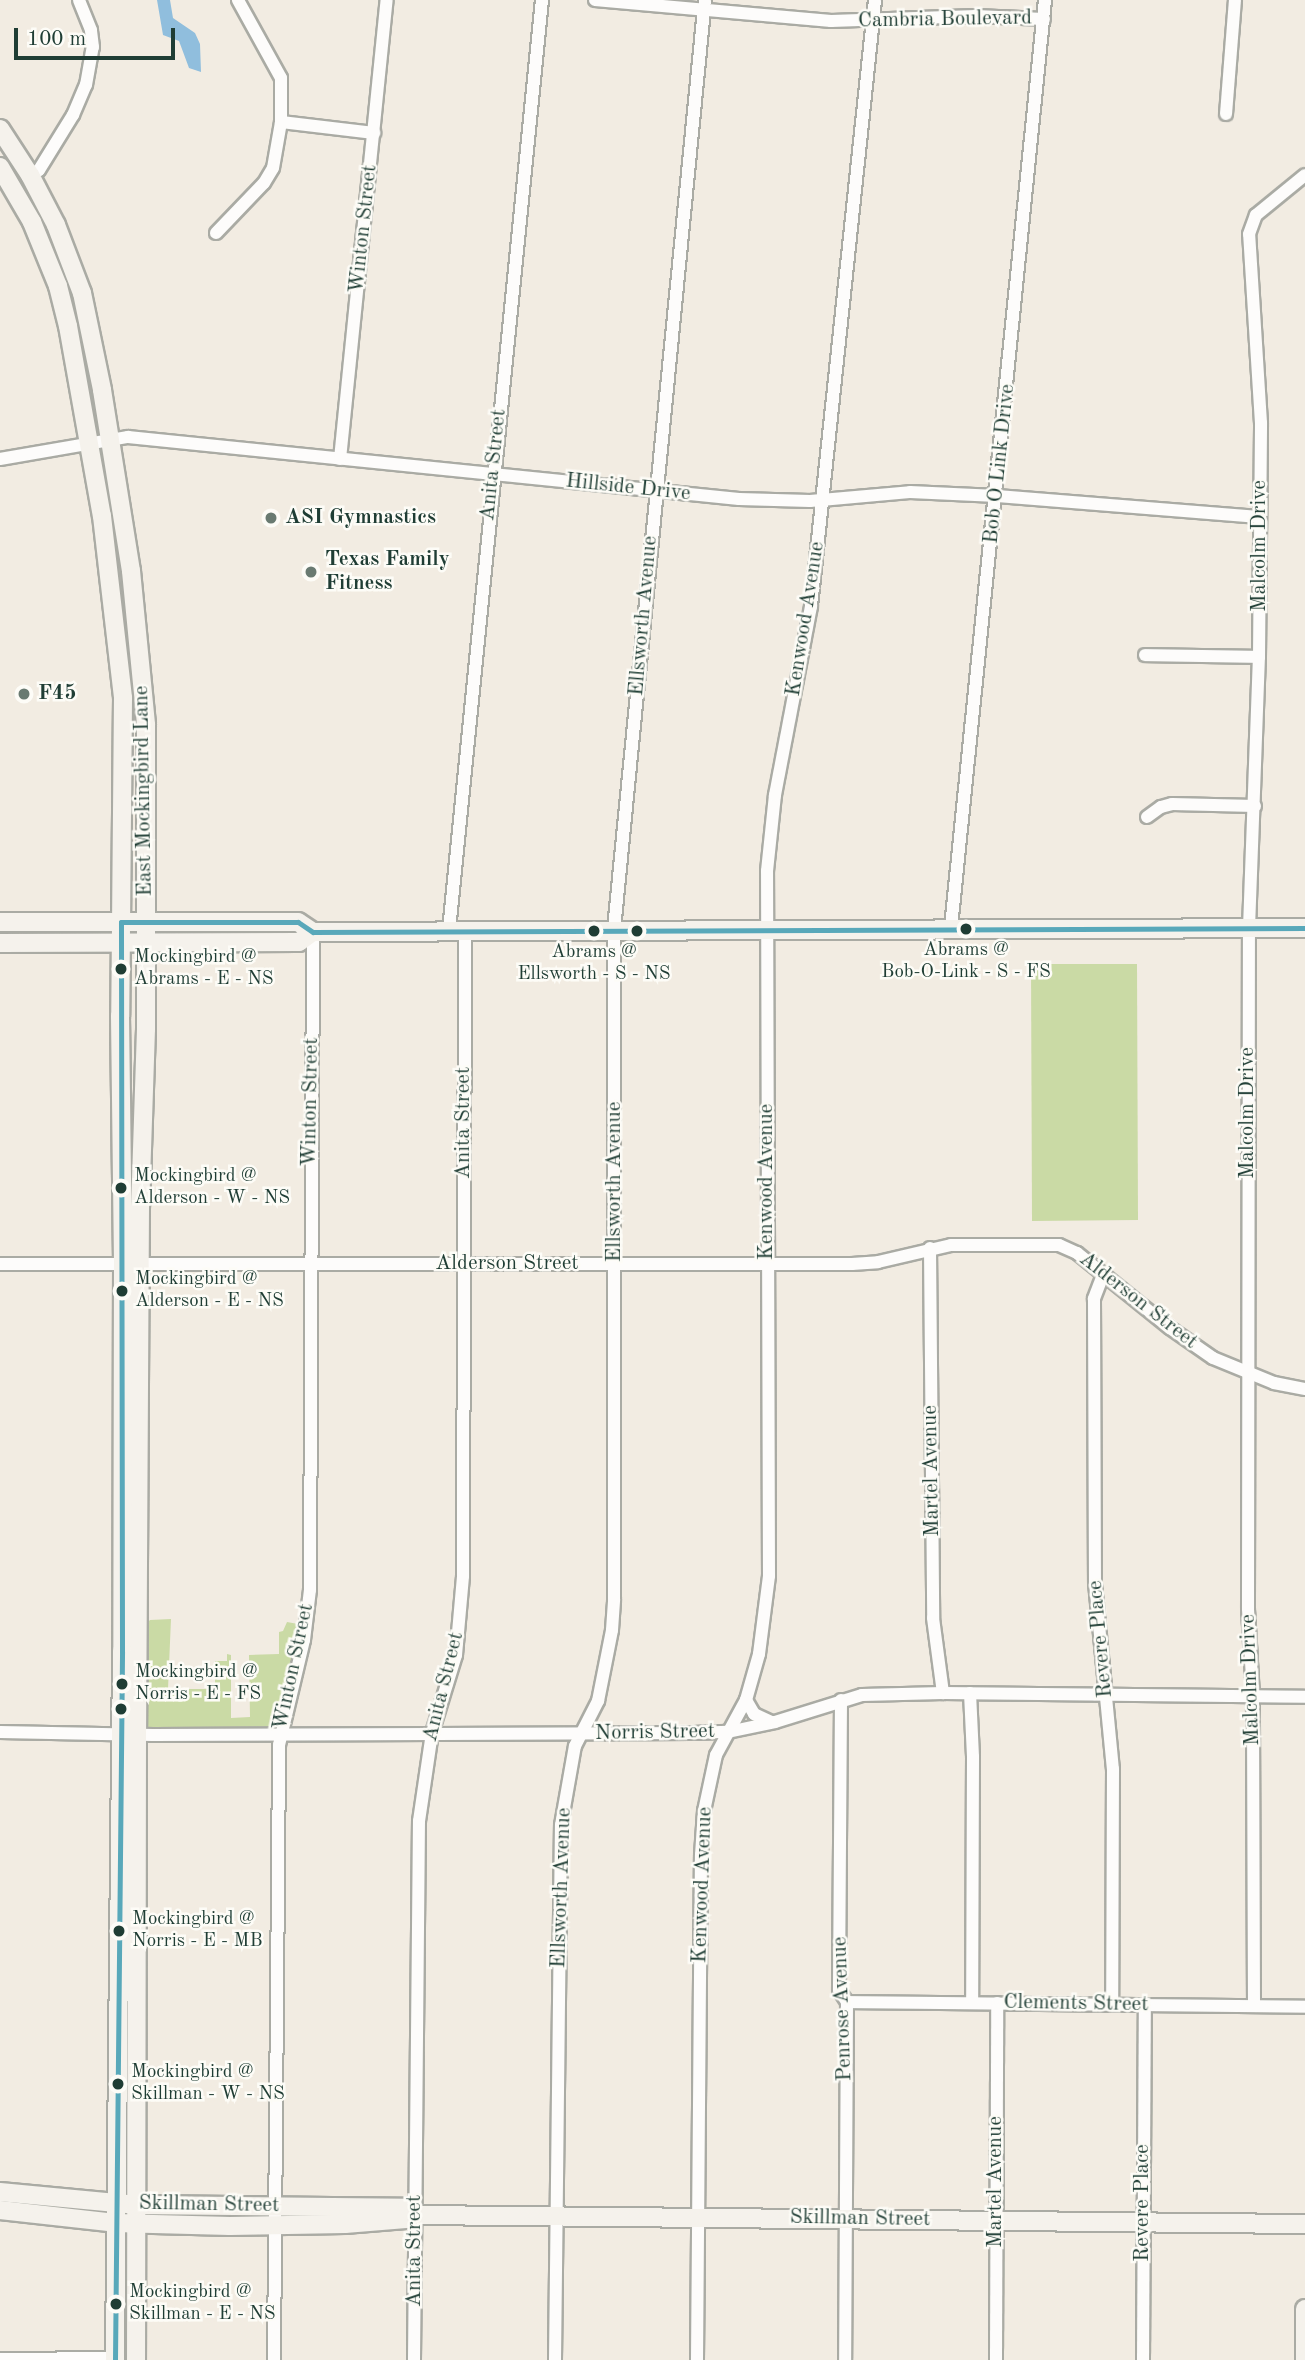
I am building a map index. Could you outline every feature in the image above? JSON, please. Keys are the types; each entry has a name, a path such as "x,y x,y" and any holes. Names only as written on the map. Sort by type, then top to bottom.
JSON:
{"main road":[{"name":"East Mockingbird Lane","path":"0,129 30,175 56,225 82,293 131,571 144,691 148,793 140,1206 132,1265"},
{"name":"East Mockingbird Lane","path":"0,167 33,222 58,286 110,573 123,698 120,1128 132,1265 128,2031 137,2205 136,2360"},
{"path":"13,185 30,175"},
{"path":"0,922 298,922 313,932 951,927 1305,928"},
{"path":"0,943 299,942 313,932"},
{"path":"120,1128 130,1142 131,1174 140,1206"},
{"name":"East Mockingbird Lane","path":"115,2359 115,2203 128,2031"},
{"name":"Skillman Street","path":"0,2192 137,2205 405,2208 415,2216"},
{"name":"Skillman Street","path":"0,2210 137,2224 345,2224 415,2216 555,2216 1305,2224"},
{"path":"1305,2309 1305,2360"},
{"path":"115,2359 136,2360"}],"street":[{"path":"30,175 39,170 46,159 73,115 86,85 93,47 92,30 79,0"},
{"path":"216,233 252,196 273,168 281,122 281,78 238,0"},
{"name":"Winton Street","path":"340,459 387,0"},
{"name":"Anita Street","path":"414,2360 416,1867 419,1821 432,1733 456,1655 461,1618 464,1264 456,930 493,474 542,0"},
{"name":"Cambria Boulevard","path":"595,0 704,5 789,19 873,22 976,16 1044,19"},
{"name":"Kenwood Avenue","path":"697,2360 701,1855 710,1776 716,1755 746,1700 759,1654 769,1576 767,871 775,795 804,655 823,500 875,0"},
{"name":"Bob O Link Drive","path":"951,927 997,496 1045,0"},
{"path":"1226,114 1235,0"},
{"name":"Ellsworth Avenue","path":"555,2360 561,1825 575,1746 598,1701 612,1630 614,1599 614,929 704,5"},
{"path":"281,122 374,134"},
{"name":"Malcolm Drive","path":"1254,2006 1253,1696 1248,1608 1249,928 1259,657 1261,410 1249,234 1252,221 1305,175"},
{"name":"Hillside Drive","path":"0,459 109,438 128,437 774,501 823,500 910,492 997,496 1259,517"},
{"path":"1145,655 1259,657"},
{"path":"1147,817 1172,804 1255,806"},
{"name":"Winton Street","path":"274,2360 279,1734 304,1640 310,1590 313,932"},
{"name":"Alderson Street","path":"0,1264 878,1262 951,1245 1059,1245 1077,1253 1196,1347 1248,1374 1305,1389"},
{"name":"Martel Avenue","path":"930,1248 933,1618 943,1693"},
{"name":"Revere Place","path":"1103,1275 1094,1300 1095,1583 1098,1641 1113,1769 1112,2004"},
{"path":"970,1693 973,1757 972,2003"},
{"name":"Norris Street","path":"0,1732 728,1732 771,1723 862,1695 970,1693 1305,1697"},
{"path":"746,1700 754,1714 771,1723"},
{"name":"Penrose Avenue","path":"841,1700 839,1990 847,2001 845,2360"},
{"name":"Clements Street","path":"847,2001 1305,2007"},
{"name":"Martel Avenue","path":"996,2360 997,2003"},
{"name":"Revere Place","path":"1143,2360 1145,2005"},
{"path":"0,2359 115,2359"}],"green space":[{"path":"1031,964 1137,964 1138,1220 1032,1221"},
{"path":"171,1619 168,1689 215,1689 215,1661 227,1661 227,1654 231,1655 231,1718 250,1717 249,1655 279,1654 279,1632 283,1631 287,1622 298,1624 292,1658 270,1729 149,1728 146,1723 145,1625 150,1620"}],"water":[{"path":"157,0 170,0 173,18 195,33 200,44 201,72 189,68 179,41 163,35"}],"transit line":[{"path":"115,2360 122,1651 121,922 298,922 313,932 1305,928"}],"place":[{"name":"ASI Gymnastics","path":"271,518"},
{"name":"Texas Family Fitness","path":"311,572"},
{"name":"F45","path":"24,694"},
{"name":"Abrams @ Bob-O-Link - S - FS","path":"966,929"},
{"name":"Abrams @ Ellsworth - S - NS","path":"594,931"},
{"name":"Mockingbird @ Abrams - E - NS","path":"121,969"},
{"name":"Mockingbird @ Alderson - W - NS","path":"121,1188"},
{"name":"Mockingbird @ Alderson - E - NS","path":"122,1291"},
{"name":"Mockingbird @ Norris - E - FS","path":"122,1684"},
{"name":"Mockingbird @ Norris - E - MB","path":"119,1931"},
{"name":"Mockingbird @ Skillman - W - NS","path":"118,2084"},
{"name":"Mockingbird @ Skillman - E - NS","path":"116,2304"}]}
